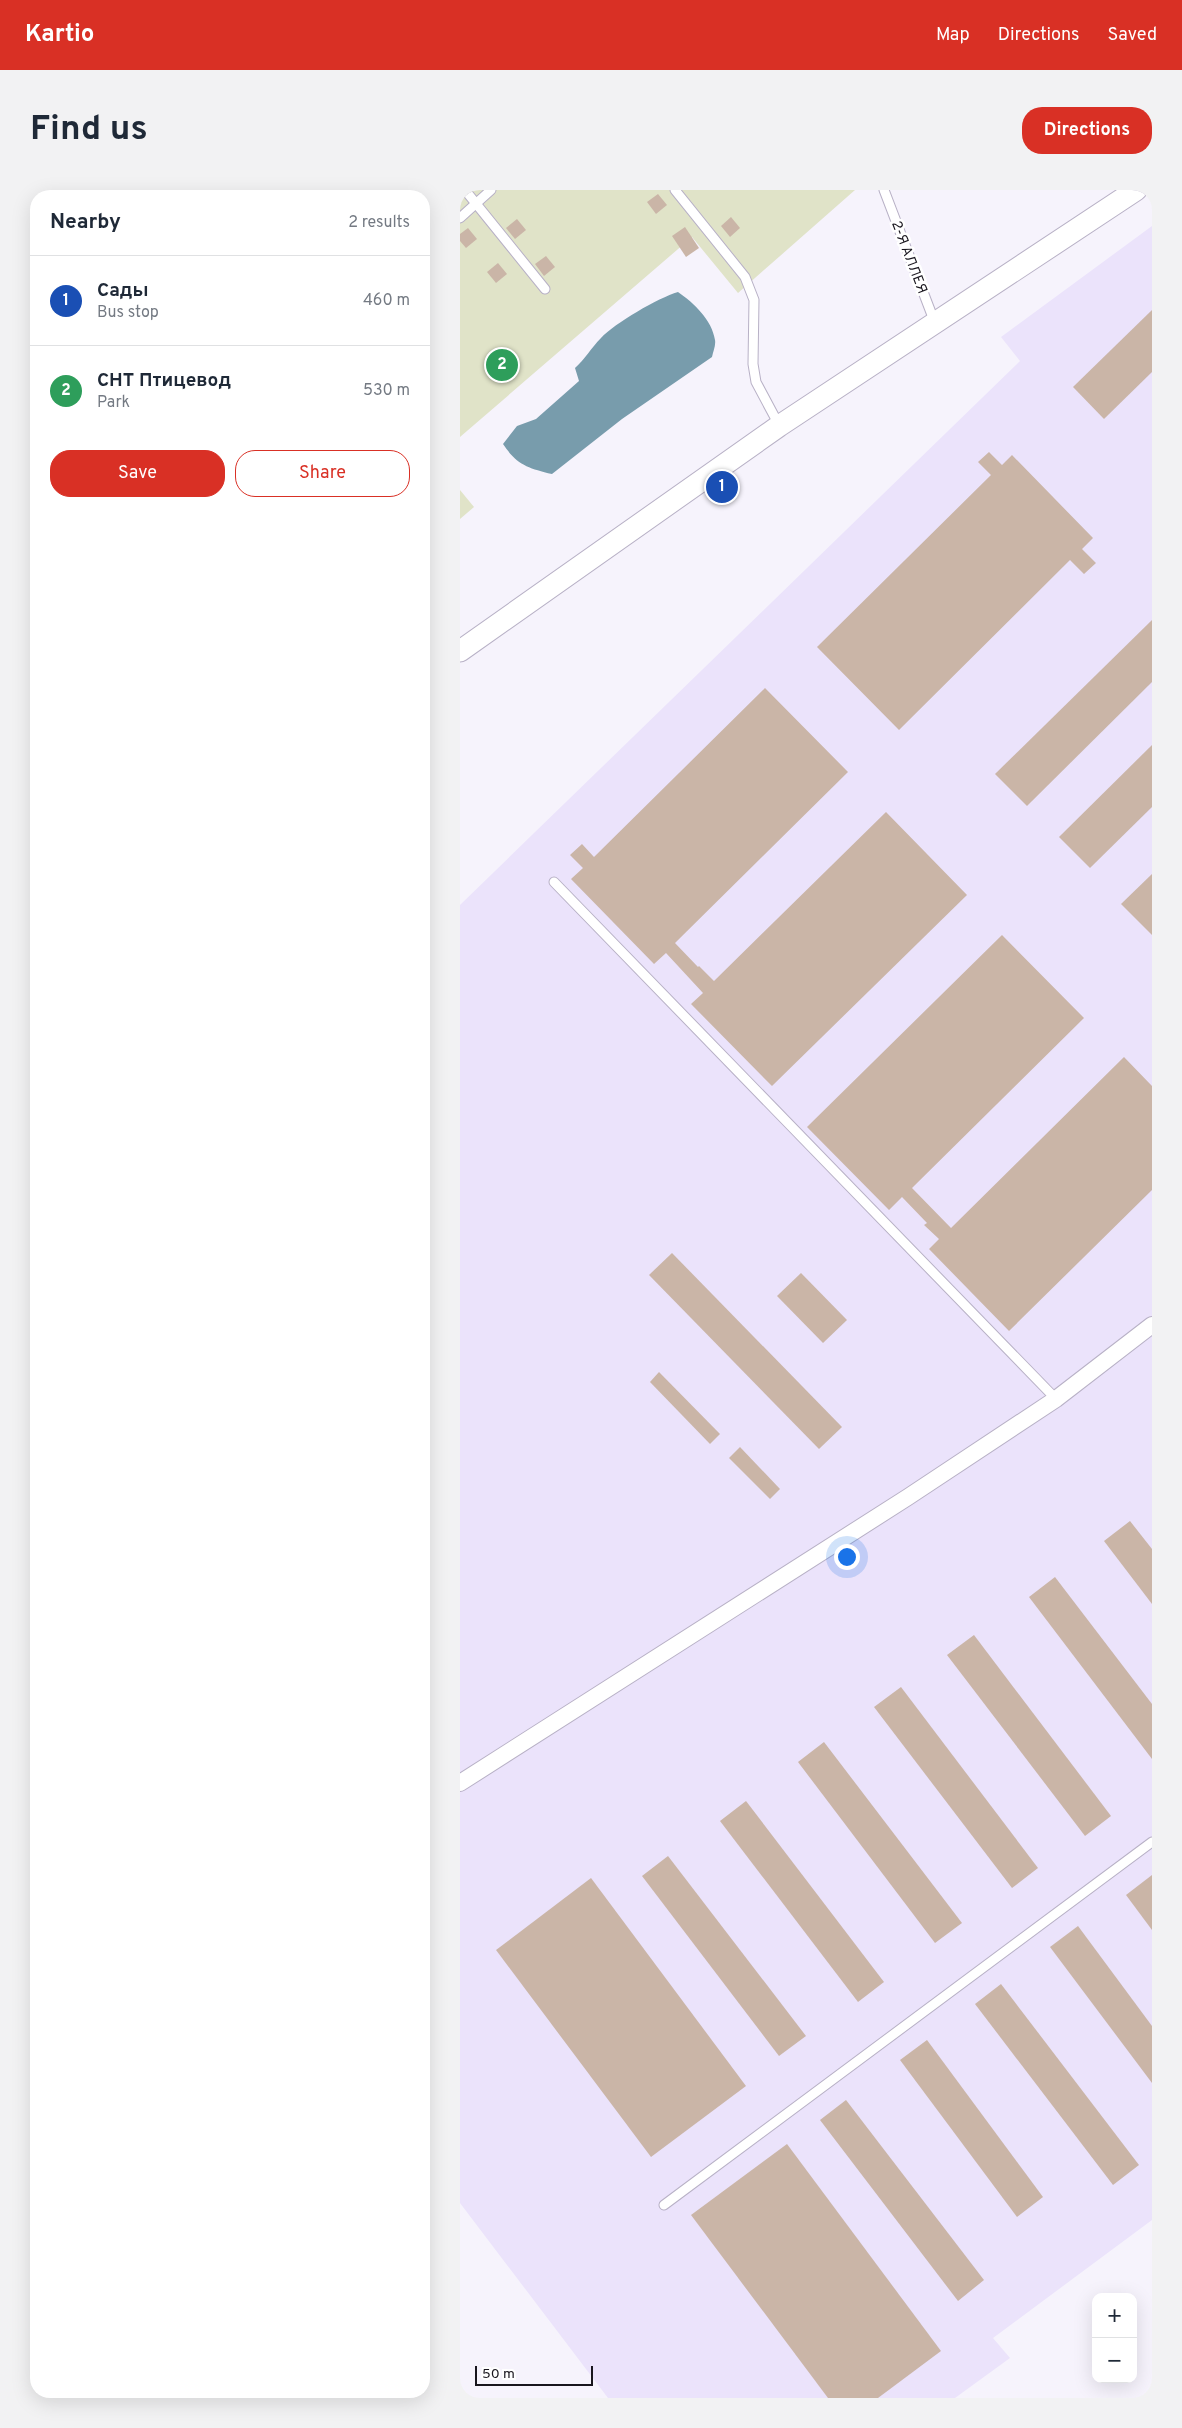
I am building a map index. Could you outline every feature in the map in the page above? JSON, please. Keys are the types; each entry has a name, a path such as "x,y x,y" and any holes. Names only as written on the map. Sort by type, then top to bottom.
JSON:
{"street":[{"path":"460,651 779,426 1136,190"},
{"path":"460,1783 908,1497 1056,1399 1152,1325"}],"lane":[{"path":"465,190 545,289"},
{"path":"460,218 491,190"},
{"path":"675,190 745,277 754,300 753,364 756,382 779,426"},
{"name":"2-Я АЛЛЕЯ","path":"884,190 935,324"},
{"path":"554,882 1056,1399"},
{"path":"664,2205 1152,1842"}],"shaded area":[{"path":"1152,226 1152,2220 993,2338 1010,2358 955,2398 608,2398 460,2203 460,905 1020,361 1001,337"}],"green space":[{"path":"460,190 855,190 738,293 692,237 460,437"},
{"path":"460,490 474,507 460,519"}],"water":[{"path":"678,292 696,307 710,326 715,342 712,357 622,419 552,474 524,465 513,457 503,444 517,426 536,419 579,381 575,368 601,338 616,325 637,312"}],"building":[{"path":"658,194 667,205 656,214 647,202"},
{"path":"731,217 740,228 730,237 721,226"},
{"path":"517,219 526,230 515,239 506,228"},
{"path":"685,227 699,248 686,257 672,236"},
{"path":"468,228 477,239 466,248 460,241 460,234"},
{"path":"546,256 555,267 544,276 535,264"},
{"path":"498,263 507,274 496,283 487,272"},
{"path":"1152,310 1152,372 1104,419 1073,387"},
{"path":"989,452 1002,465 1012,455 1093,538 1082,549 1096,563 1084,574 1070,560 899,730 817,647 991,475 978,462"},
{"path":"1152,620 1152,682 1027,806 995,774"},
{"path":"765,688 848,772 675,943 698,967 714,981 886,812 967,895 772,1086 691,1004 703,993 666,953 654,964 571,879 583,868 570,855 582,844 594,857"},
{"path":"1152,745 1152,807 1090,868 1059,837"},
{"path":"1152,874 1152,935 1121,904"},
{"path":"1002,935 1084,1018 912,1188 951,1228 1124,1057 1152,1086 1152,1190 1009,1331 929,1249 939,1239 924,1225 927,1223 902,1197 889,1210 807,1127"},
{"path":"672,1253 842,1427 819,1449 649,1275"},
{"path":"801,1273 847,1320 823,1343 777,1296"},
{"path":"659,1372 720,1434 710,1444 650,1382"},
{"path":"740,1447 780,1489 770,1499 729,1458"},
{"path":"1130,1521 1152,1549 1152,1604 1104,1541"},
{"path":"1055,1577 1152,1704 1152,1759 1029,1597"},
{"path":"974,1635 1111,1816 1085,1836 947,1655"},
{"path":"901,1687 1038,1868 1012,1888 874,1707"},
{"path":"824,1742 962,1923 935,1943 798,1762"},
{"path":"746,1801 884,1982 858,2002 720,1821"},
{"path":"668,1856 806,2036 779,2056 642,1876"},
{"path":"1152,1875 1152,1930 1126,1895"},
{"path":"591,1878 746,2086 651,2157 496,1950"},
{"path":"1078,1926 1152,2026 1152,2083 1050,1947"},
{"path":"1001,1984 1139,2165 1113,2185 975,2004"},
{"path":"927,2040 1043,2197 1017,2217 900,2060"},
{"path":"846,2100 984,2280 958,2301 820,2120"},
{"path":"787,2144 941,2351 878,2398 828,2398 691,2215"}],"place":[{"name":"СНТ Птицевод","path":"502,365"},
{"name":"Сады","path":"722,487"}]}
